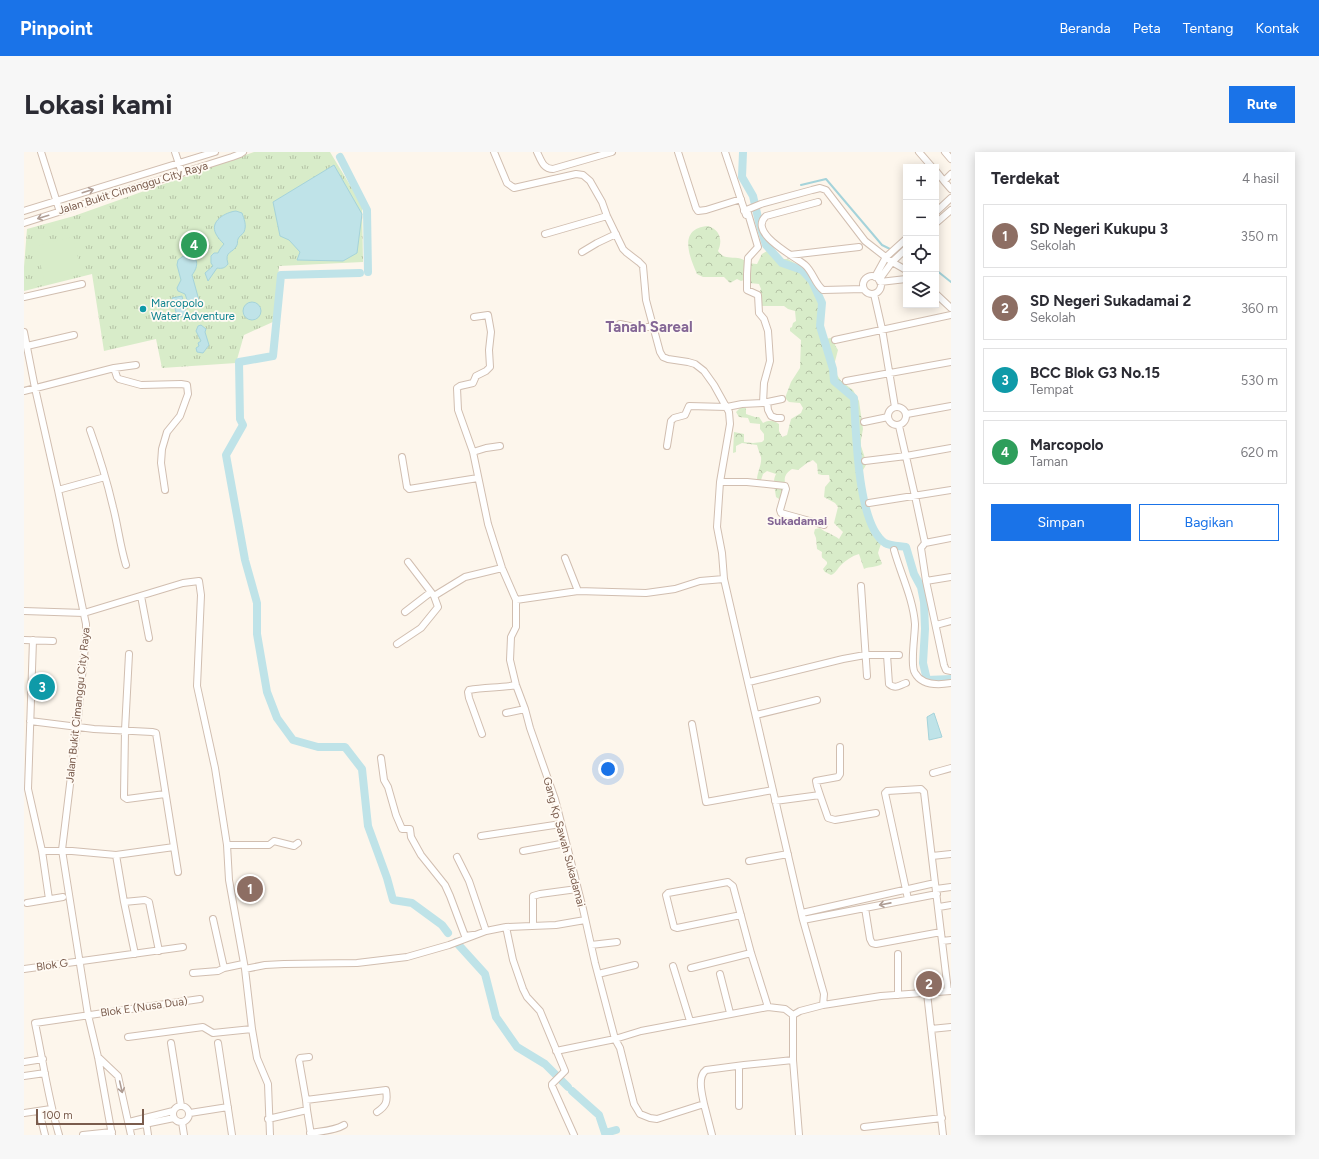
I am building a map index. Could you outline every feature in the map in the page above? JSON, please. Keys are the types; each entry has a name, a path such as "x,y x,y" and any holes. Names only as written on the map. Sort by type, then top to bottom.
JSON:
{"street":[{"path":"41,152 60,212"},
{"path":"175,152 182,173"},
{"name":"Jalan Bukit Cimanggu City Raya","path":"24,211 215,152"},
{"path":"494,152 507,183 514,188 576,174 586,177 590,181 602,202 607,216 626,252 643,266 646,300 660,352 668,359 695,364 704,370 730,412 730,424 720,482 717,527 722,553 724,579 803,920 824,994 823,1005"},
{"path":"537,152 544,167 553,170 612,152"},
{"path":"678,152 698,211 706,210 741,198"},
{"path":"725,152 758,247 748,258 747,290 758,295 758,313 764,319 768,331 770,361 764,383 765,402 771,416 781,418"},
{"path":"919,152 929,164"},
{"path":"945,152 951,158"},
{"name":"Jalan Bukit Cimanggu City Raya","path":"24,223 241,153"},
{"path":"944,181 951,174"},
{"path":"939,175 951,189"},
{"path":"746,210 761,204 812,190 820,188 826,190 865,241 889,260 903,268"},
{"path":"939,209 951,198"},
{"path":"818,202 766,216 763,218 762,226 763,230 771,241 806,266 819,287 823,290 864,289 868,293 874,294 880,290 878,280 889,260 903,243"},
{"path":"746,210 748,224"},
{"path":"939,220 951,210"},
{"path":"545,234 607,216"},
{"path":"582,252 616,234"},
{"path":"790,255 859,247"},
{"path":"889,260 903,251"},
{"path":"864,289 864,283 867,278 878,280 903,279"},
{"path":"24,297 82,284"},
{"path":"874,294 882,329 895,407"},
{"path":"939,297 951,308"},
{"path":"474,317 488,315 491,337 489,350 490,367 476,376 472,384 457,388 458,410 473,452 488,524 502,568 516,600 578,591 646,593 675,589 700,581 724,579"},
{"path":"835,340 951,315"},
{"path":"620,324 634,327 654,327"},
{"name":"Jalan Bukit Cimanggu City Raya","path":"24,332 86,624 77,727 62,850 88,1015 98,1057 112,1133"},
{"path":"27,346 74,335"},
{"path":"846,380 951,362"},
{"path":"24,391 114,368 136,365"},
{"path":"114,368 119,379 141,385 187,385 188,394 180,416 167,432 162,450 161,463 165,490"},
{"path":"667,446 671,421 674,418 685,415 688,406 727,407 782,399"},
{"path":"907,414 951,406"},
{"path":"895,407 901,407 907,414 906,421 899,426 892,424 888,418 888,413 895,407"},
{"path":"864,422 888,418"},
{"path":"899,426 925,543"},
{"path":"90,430 105,477 126,564"},
{"path":"473,452 500,446"},
{"path":"864,461 906,456 951,448"},
{"path":"402,457 407,486 409,489 478,478"},
{"path":"58,490 105,477"},
{"path":"720,482 741,482 785,486 786,489 780,510 781,513 824,525"},
{"path":"869,503 951,490"},
{"path":"951,538 925,543 921,548 926,581 944,665 946,670 951,671"},
{"path":"894,550 913,610 915,625 914,673 923,681 934,685 951,684"},
{"path":"565,558 578,591"},
{"path":"398,644 421,628 438,607 433,594 408,562"},
{"path":"405,612 433,594 465,577 502,568"},
{"path":"926,581 951,576"},
{"path":"24,612 84,613 183,583 199,581 201,595 197,686 215,768 227,845 229,880 244,966 257,1058 268,1084 268,1119 270,1135"},
{"path":"861,586 867,676"},
{"path":"141,596 149,638"},
{"name":"Gang Kp Sawah Sukadamai","path":"516,600 516,627 511,637 510,660 516,685 555,799 598,974 615,1039 620,1048 634,1104 640,1114 657,1119 704,1104"},
{"path":"936,625 951,621"},
{"path":"24,640 53,641"},
{"path":"33,640 28,789 42,852 49,899"},
{"path":"129,654 125,730 124,797 127,799 165,794"},
{"path":"748,682 843,658 865,655 899,655"},
{"path":"887,655 889,684 892,687 896,687 906,683"},
{"path":"482,734 469,698 469,690 516,685"},
{"path":"756,715 817,700"},
{"path":"506,713 525,709"},
{"path":"30,721 77,727 156,733 178,872"},
{"path":"692,724 706,802 773,790"},
{"path":"840,747 840,774 838,777 816,781 816,786 828,818 835,820 876,813"},
{"path":"381,758 384,780 388,787 396,816 402,829 410,829 411,837 421,855 444,885 450,896 465,936 478,935"},
{"path":"933,773 951,768"},
{"path":"793,1015 800,1011 823,1005 866,998 949,991 940,932 939,907 923,790 887,791 885,795 908,899"},
{"path":"775,801 820,794"},
{"path":"481,836 561,824"},
{"path":"227,845 269,845 274,842 294,846 298,843"},
{"path":"523,852 566,844"},
{"path":"42,852 62,850 116,855 174,847"},
{"path":"748,860 788,854"},
{"path":"932,856 951,854"},
{"path":"116,855 135,954"},
{"path":"457,857 469,881 486,931"},
{"path":"741,915 677,928 674,926 666,895 668,893 728,882 733,886 741,915 751,953 768,1007"},
{"path":"802,913 907,890 951,887"},
{"path":"533,926 533,896 577,889"},
{"path":"803,920 908,899 936,889"},
{"path":"27,903 63,897"},
{"path":"124,902 144,900 149,902 159,951"},
{"path":"851,902 853,910"},
{"path":"939,907 951,905"},
{"path":"865,908 872,943 876,944 940,932"},
{"path":"213,919 224,968"},
{"path":"192,973 218,971 224,968 244,966 358,963 406,957 449,945 486,931 506,927 556,925 585,920"},
{"path":"506,927 513,960 523,989 527,997 540,1011 565,1071 552,1084 552,1086 574,1135"},
{"path":"942,941 951,940"},
{"path":"591,945 616,942"},
{"name":"Blok G","path":"24,969 183,947"},
{"path":"691,968 751,953"},
{"path":"898,954 898,995"},
{"path":"598,974 635,965"},
{"path":"673,966 690,1021"},
{"path":"720,974 730,1013"},
{"path":"927,993 943,1135"},
{"name":"Blok E (Nusa Dua)","path":"43,1059 35,1023 200,999"},
{"path":"556,1051 615,1039 641,1031 768,1007 785,1009 793,1015"},
{"path":"793,1015 793,1060 799,1135"},
{"path":"128,1037 203,1027 213,1032 252,1029"},
{"path":"931,1029 951,1027"},
{"path":"218,1042 232,1135"},
{"path":"171,1043 181,1106"},
{"path":"98,1057 118,1076 131,1135"},
{"path":"309,1057 300,1058 300,1060 311,1134 333,1130 344,1125"},
{"path":"24,1062 43,1059 51,1109 59,1135"},
{"path":"712,1135 704,1104 701,1077 703,1072 706,1070 793,1060"},
{"path":"739,1066 739,1106"},
{"path":"24,1076 45,1073"},
{"path":"306,1100 386,1090 388,1100 385,1106 377,1112"},
{"path":"129,1125 146,1121 173,1111 176,1107 181,1106 187,1108 190,1113 188,1120 179,1122 174,1118 173,1111"},
{"path":"190,1113 228,1107"},
{"path":"24,1113 51,1109"},
{"path":"268,1119 307,1110"},
{"path":"39,1111 45,1135"},
{"path":"146,1121 174,1118"},
{"path":"864,1127 942,1118"},
{"path":"146,1121 148,1135"},
{"path":"182,1122 184,1135"},
{"path":"83,1135 112,1133"}],"green space":[{"path":"254,152 330,152 362,205 363,262 279,266 275,321 244,335 236,363 162,368 156,339 104,351 92,274 24,291 27,229 74,216"},
{"path":"708,226 718,233 720,243 718,251 722,255 757,264 762,254 767,251 773,254 776,259 788,259 798,265 808,275 819,290 824,308 818,320 821,335 826,339 839,336 835,345 838,350 833,369 841,381 853,390 859,401 863,429 861,446 866,465 863,470 862,495 864,501 869,506 870,512 868,524 878,530 882,536 882,542 878,553 882,564 864,569 859,554 847,560 831,575 823,569 827,562 822,557 822,552 817,549 814,533 815,529 820,528 839,539 843,532 834,523 838,507 835,503 824,497 825,487 830,481 829,475 818,474 817,464 813,460 798,470 792,469 787,473 785,482 787,488 783,497 779,499 776,497 774,485 776,474 767,471 763,474 761,480 757,480 761,457 757,445 742,443 736,446 736,452 733,453 734,432 744,434 744,442 753,443 762,442 764,440 764,434 760,429 760,424 750,423 748,418 739,417 736,412 741,407 746,408 746,414 759,417 763,423 771,421 779,424 779,431 782,437 787,435 791,419 801,413 803,408 800,403 789,402 785,398 791,382 800,368 801,340 790,331 793,323 796,321 795,311 784,306 761,306 758,295 761,289 759,284 750,283 747,279 741,281 737,279 730,283 724,277 703,277 697,274 689,251 689,237 692,232 699,228"},
{"path":"73,237 82,274 45,283 36,246"}],"water":[{"path":"334,165 362,214 357,253 343,261 297,260 300,252 289,240 280,236 273,202"},
{"path":"236,211 242,213 245,224 244,232 239,238 235,248 227,256 228,264 223,268 217,268 208,281 205,273 213,266 211,263 211,256 214,253 218,253 224,244 216,234 214,229 215,225 223,215"},
{"path":"186,254 195,259 197,265 192,275 200,304 190,308 185,294 178,291 177,288 181,280 177,265 178,260"},
{"path":"182,296 186,313 185,316 176,318 174,315 176,312 172,298"},
{"path":"252,302 258,305 261,311 258,317 252,320 246,317 243,311 246,305"},
{"path":"201,325 206,329 205,332 209,345 203,353 197,352 196,348 199,346 198,343 201,341 196,331 198,326"},
{"path":"934,713 942,737 929,740 927,717"}],"waterway":[{"path":"743,152 742,177 753,196 766,245 782,263 802,270 812,281 822,303 820,326 833,369 834,381 854,398 857,453 863,497 869,517 876,533 885,543 906,547 914,574 921,587 924,602 925,629 923,663 927,680 951,679"},
{"path":"340,157 367,210 368,272"},
{"path":"801,185 826,179 882,245 903,256"},
{"path":"938,272 951,282"},
{"path":"360,273 281,275 273,356 239,362 240,419 243,425 226,455 245,560 257,603 257,634 267,692 277,718 293,740 318,747 345,747 362,769 368,826 387,878 393,900 412,903 442,925 448,933"},
{"path":"456,942 485,974 496,1017 517,1047 545,1064 568,1087"},
{"path":"572,1091 599,1115 605,1133 616,1130"}],"place":[{"name":"Marcopolo","path":"194,245"},
{"name":"Marcopolo Water Adventure","path":"143,309"},
{"name":"BCC Blok G3 No.15","path":"42,687"},
{"name":"SD Negeri Kukupu 3","path":"250,889"},
{"name":"SD Negeri Sukadamai 2","path":"929,984"}],"district":[{"name":"Tanah Sareal","path":"649,327"},
{"name":"Sukadamai","path":"797,521"}]}
